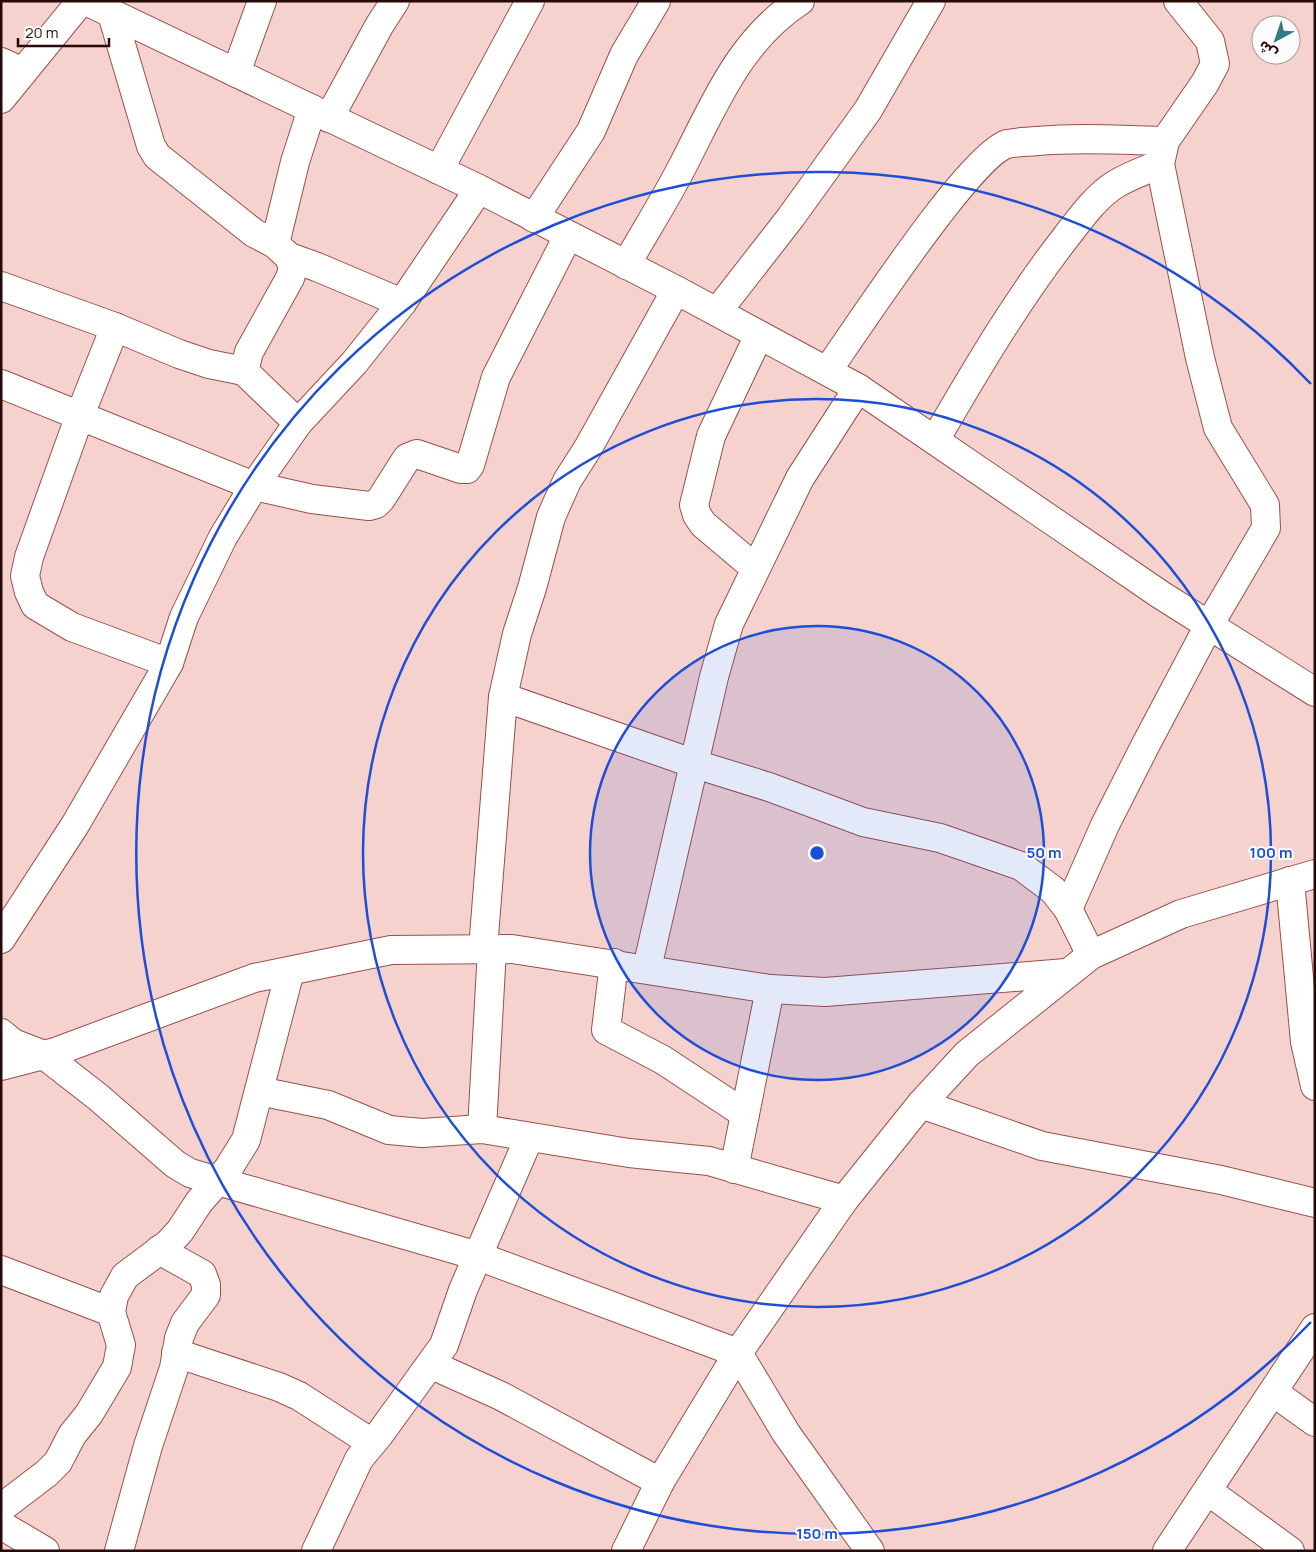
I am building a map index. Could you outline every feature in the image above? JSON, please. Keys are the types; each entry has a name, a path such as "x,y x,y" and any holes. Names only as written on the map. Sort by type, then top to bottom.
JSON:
{"street":[{"path":"1,99 12,67 81,1"},
{"path":"86,1 479,188 568,236 676,290 858,388 1208,627 1315,692"},
{"path":"236,73 262,1"},
{"path":"244,371 249,352 290,278 293,268 282,250 295,162 321,113 395,1"},
{"path":"440,170 530,1"},
{"path":"534,218 590,132 624,55 656,1"},
{"path":"626,265 680,171 728,76 758,39 800,1"},
{"path":"717,312 791,217 868,110 931,1"},
{"path":"935,440 1002,326 1038,273 1098,199 1163,152 1205,83 1215,64 1210,41 1178,1"},
{"path":"112,14 151,146 157,156 254,233 282,250 402,304"},
{"path":"827,372 953,196 977,166 992,152 1006,144 1058,139 1163,152"},
{"path":"1068,909 1105,825 1208,627 1266,528 1265,505 1218,428 1200,358 1163,152"},
{"path":"1,939 75,825 169,663 184,617 223,537 254,486 298,423 354,363 402,304 479,188"},
{"path":"1,384 254,486 312,499 369,506 381,499 407,458 412,455 417,454 461,470 467,469 480,436 496,377 568,236"},
{"path":"1,286 115,327 186,356 209,364 244,371 298,423"},
{"path":"482,1129 488,949 503,697 517,634 532,588 551,517 567,480 588,448 676,290"},
{"path":"115,327 80,415 29,557 25,576 35,605 72,627 169,663"},
{"path":"755,568 703,524 697,515 694,505 711,436 759,335"},
{"path":"647,968 714,678 729,624 800,478 858,388"},
{"path":"503,697 695,764 769,787 863,822 940,838 1021,866 1053,890 1068,909 1091,955"},
{"path":"626,1551 660,1482 738,1353 844,1200 921,1104 967,1054 1066,973 1091,955 1181,914 1303,877 1305,1042 1315,1086"},
{"path":"1,1066 44,1055 254,978 391,950 512,949 647,968 770,989 825,992 1066,973"},
{"path":"614,964 606,1030 663,1060 745,1114"},
{"path":"1,1508 47,1474 58,1462 72,1435 89,1414 118,1367 121,1345 111,1312 114,1296 126,1276 180,1231 199,1202 217,1182 246,1140 290,971"},
{"path":"734,1168 770,989"},
{"path":"1,1034 13,1042 44,1055 98,1097 175,1164 190,1173 478,1256 738,1353 786,1433 870,1551"},
{"path":"259,1091 328,1105 389,1130 422,1132 482,1129 529,1138 709,1161 844,1200"},
{"path":"921,1104 1042,1146 1221,1180 1315,1203"},
{"path":"316,1551 360,1459 432,1364 444,1345 463,1290 529,1138"},
{"path":"119,1551 148,1446 174,1368 176,1352 185,1323 206,1295 206,1285 202,1274 159,1250"},
{"path":"1,1270 111,1312"},
{"path":"1167,1551 1315,1328"},
{"path":"176,1352 279,1386 299,1396 372,1443"},
{"path":"432,1364 501,1396 660,1482"},
{"path":"1273,1392 1315,1422"},
{"path":"1208,1491 1290,1551"},
{"path":"1,1525 45,1551"}]}
